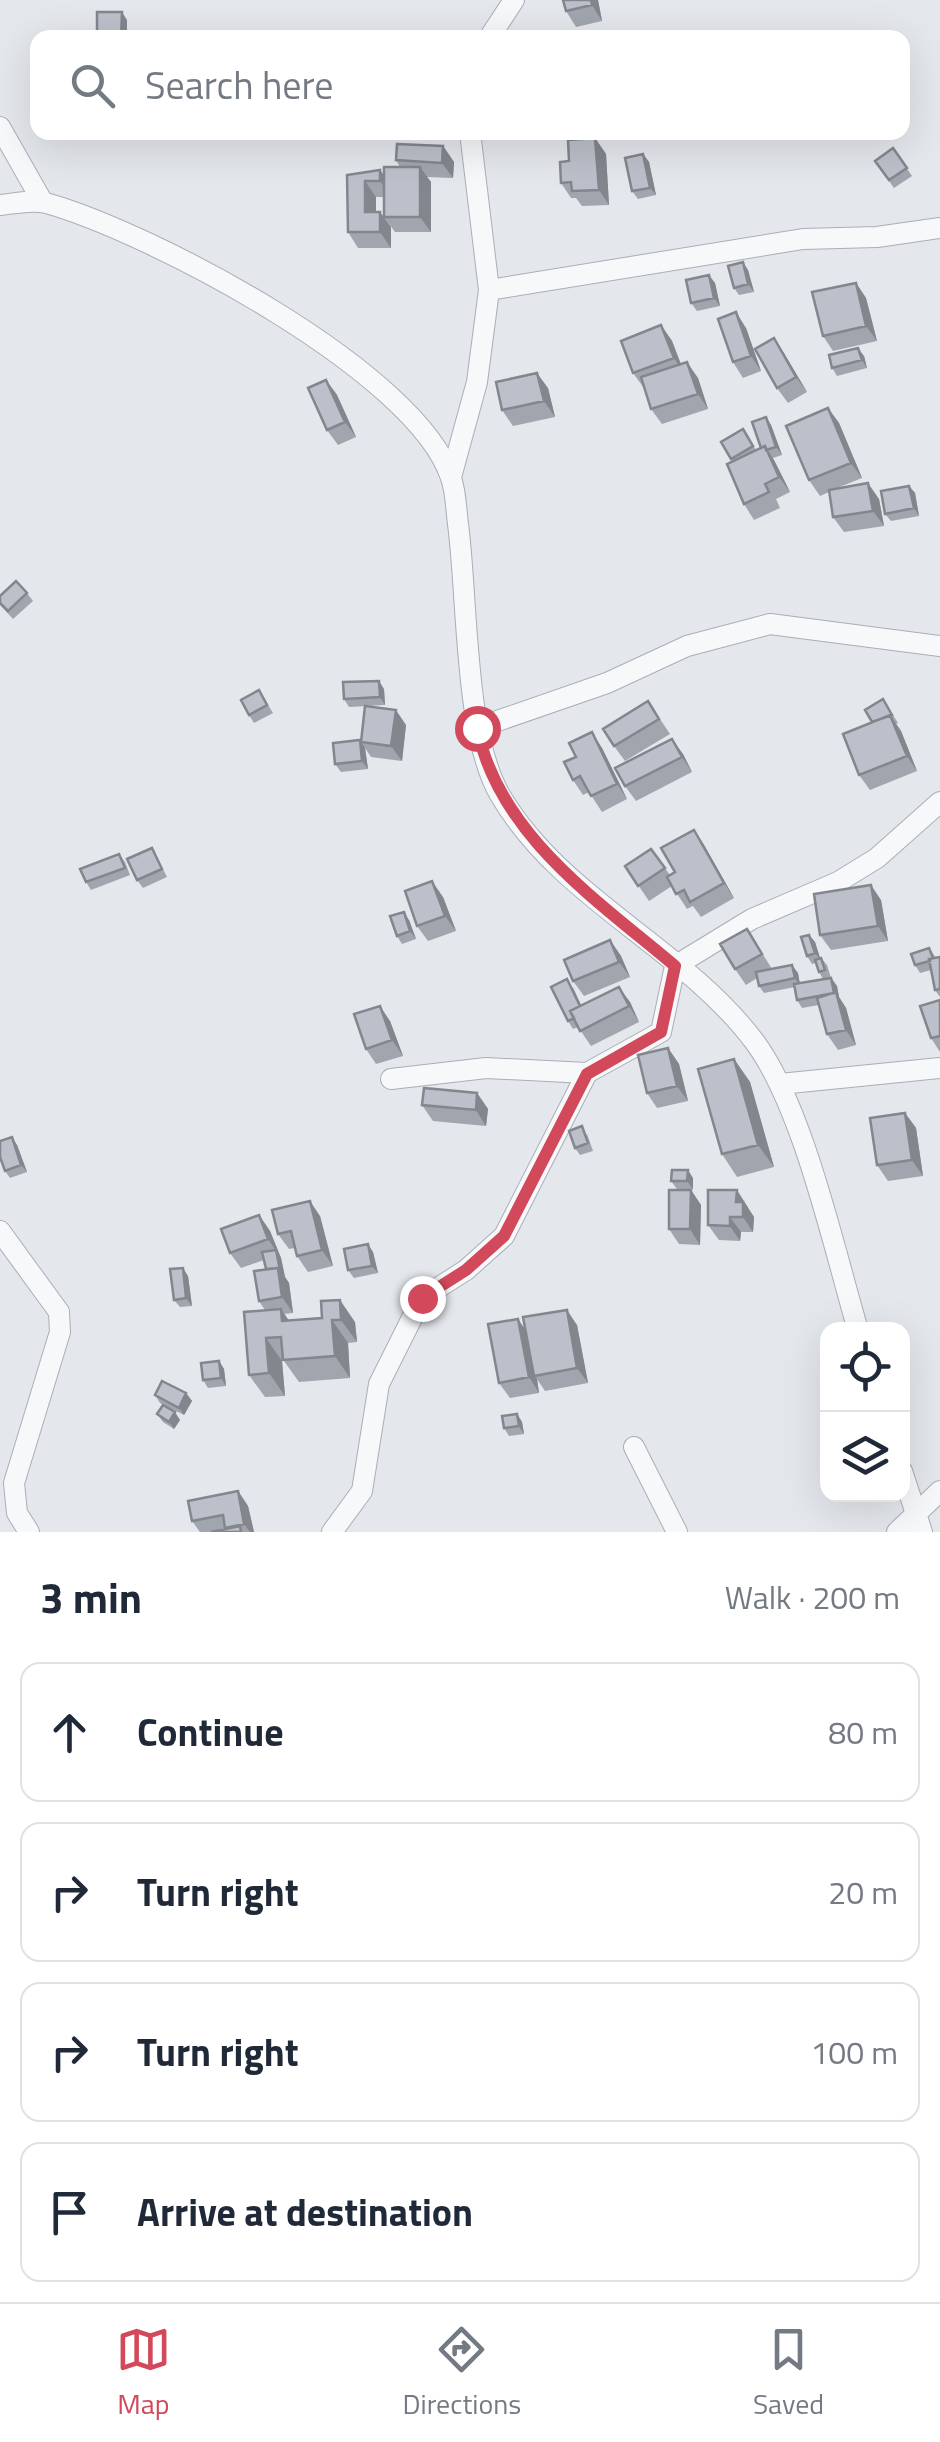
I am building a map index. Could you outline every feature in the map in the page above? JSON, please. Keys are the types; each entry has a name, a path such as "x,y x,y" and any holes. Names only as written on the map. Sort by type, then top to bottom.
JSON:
{"street":[{"path":"494,30 514,0"},
{"path":"0,127 42,201"},
{"path":"471,140 489,290 478,382 451,477 484,764 531,840 754,1041 780,1084 820,1197 856,1322"},
{"path":"0,205 42,201 160,251 297,324 357,366 415,419 451,477"},
{"path":"489,290 803,238 877,236 940,228"},
{"path":"477,728 607,683 686,646 770,624 940,646"},
{"path":"391,1079 486,1068 587,1074 661,1032 675,966 752,918 838,882 876,858 940,802"},
{"path":"780,1084 940,1068"},
{"path":"332,1532 362,1491 379,1384 422,1298 466,1270 504,1236 587,1074"},
{"path":"0,1231 59,1312 60,1332 14,1482 16,1513 29,1532"},
{"path":"634,1447 677,1532"},
{"path":"896,1532 919,1522 940,1491"},
{"path":"910,1495 919,1522"}],"building":[{"path":"563,0 591,0 592,5 566,11"},
{"path":"97,12 122,12 121,30 97,30"},
{"path":"568,140 595,140 599,190 572,191 571,182 561,183 560,162 569,161"},
{"path":"397,144 443,146 442,163 396,160"},
{"path":"893,148 907,168 889,180 875,161"},
{"path":"643,154 650,188 632,191 625,158"},
{"path":"384,167 420,167 420,217 384,217"},
{"path":"380,170 380,181 365,181 365,212 380,212 380,232 348,232 347,175"},
{"path":"743,262 748,284 734,288 728,266"},
{"path":"709,275 714,298 691,303 686,280"},
{"path":"856,283 866,326 823,336 812,292"},
{"path":"736,312 751,356 733,362 718,319"},
{"path":"661,325 674,358 633,373 621,341"},
{"path":"774,338 796,377 777,388 755,349"},
{"path":"858,348 862,360 832,368 829,355"},
{"path":"687,362 698,394 651,409 641,377"},
{"path":"537,373 544,401 502,410 496,382"},
{"path":"326,380 345,422 327,430 308,388"},
{"path":"828,408 851,463 809,480 786,426"},
{"path":"766,417 776,447 766,450 765,446 761,448 752,422"},
{"path":"743,429 753,446 731,459 721,442"},
{"path":"765,446 779,477 765,484 769,492 744,504 727,464"},
{"path":"868,483 873,511 833,517 829,490"},
{"path":"909,486 914,508 885,514 881,491"},
{"path":"16,581 27,593 8,611 0,603 0,596"},
{"path":"379,681 380,697 344,699 343,682"},
{"path":"259,690 267,705 249,715 241,700"},
{"path":"883,699 892,715 872,722 865,710"},
{"path":"648,701 659,719 614,746 603,729"},
{"path":"365,706 396,710 391,746 361,742"},
{"path":"890,715 907,756 859,775 843,734"},
{"path":"592,732 617,784 591,796 580,776 573,780 564,762 576,757 569,743"},
{"path":"672,739 682,757 625,786 615,768"},
{"path":"360,740 362,761 335,764 333,743"},
{"path":"694,830 724,883 690,902 684,890 676,894 667,877 675,872 661,848"},
{"path":"152,848 162,869 137,880 127,859"},
{"path":"651,849 665,868 638,886 625,866"},
{"path":"119,854 125,868 86,882 80,869"},
{"path":"432,881 445,916 417,926 405,891"},
{"path":"871,885 878,926 820,935 814,894"},
{"path":"404,912 410,931 397,936 390,916"},
{"path":"747,929 762,954 735,969 720,944"},
{"path":"809,935 815,953 807,956 801,937"},
{"path":"610,940 619,962 573,981 564,960"},
{"path":"929,948 933,958 915,965 911,954"},
{"path":"940,957 940,989 935,990 929,959"},
{"path":"821,958 825,970 819,972 815,960"},
{"path":"792,965 795,978 759,986 756,972"},
{"path":"831,978 834,993 797,1000 794,984"},
{"path":"567,979 580,1006 570,1011 574,1018 568,1021 551,987"},
{"path":"619,987 629,1006 580,1031 570,1011"},
{"path":"836,992 846,1030 827,1034 817,998"},
{"path":"940,1000 940,1036 931,1038 920,1006"},
{"path":"380,1006 392,1040 366,1049 354,1014"},
{"path":"668,1048 677,1086 647,1093 638,1055"},
{"path":"734,1059 758,1145 722,1154 698,1069"},
{"path":"424,1088 477,1093 476,1110 422,1105"},
{"path":"905,1113 912,1160 877,1165 870,1118"},
{"path":"582,1126 588,1143 575,1148 569,1131"},
{"path":"12,1137 21,1165 5,1171 0,1141"},
{"path":"672,1170 688,1170 687,1181 671,1181"},
{"path":"669,1190 691,1190 690,1229 669,1229"},
{"path":"708,1190 737,1190 736,1202 743,1202 743,1217 730,1217 730,1226 708,1225"},
{"path":"310,1201 322,1250 297,1256 291,1231 278,1234 272,1210"},
{"path":"259,1215 268,1239 230,1253 221,1229"},
{"path":"368,1244 372,1266 348,1270 344,1249"},
{"path":"276,1250 280,1270 266,1269 262,1252"},
{"path":"183,1268 186,1298 174,1300 170,1269"},
{"path":"278,1268 282,1297 259,1301 254,1271"},
{"path":"340,1300 341,1320 332,1320 335,1356 283,1360 281,1337 266,1338 269,1373 249,1375 244,1312 281,1309 282,1321 322,1318 321,1301"},
{"path":"567,1310 577,1368 534,1376 523,1317"},
{"path":"518,1319 529,1377 499,1383 488,1324"},
{"path":"219,1361 221,1378 203,1380 201,1363"},
{"path":"162,1381 186,1393 179,1408 155,1395"},
{"path":"163,1405 175,1412 169,1422 157,1414"},
{"path":"517,1414 519,1426 504,1428 502,1416"},
{"path":"238,1491 244,1524 225,1528 223,1515 192,1521 188,1501"},
{"path":"240,1526 241,1532 211,1532"}],"route":[{"path":"422,1298 466,1270 504,1236 551,1137 587,1074 661,1032 675,966 531,840 484,764 477,728"}]}
